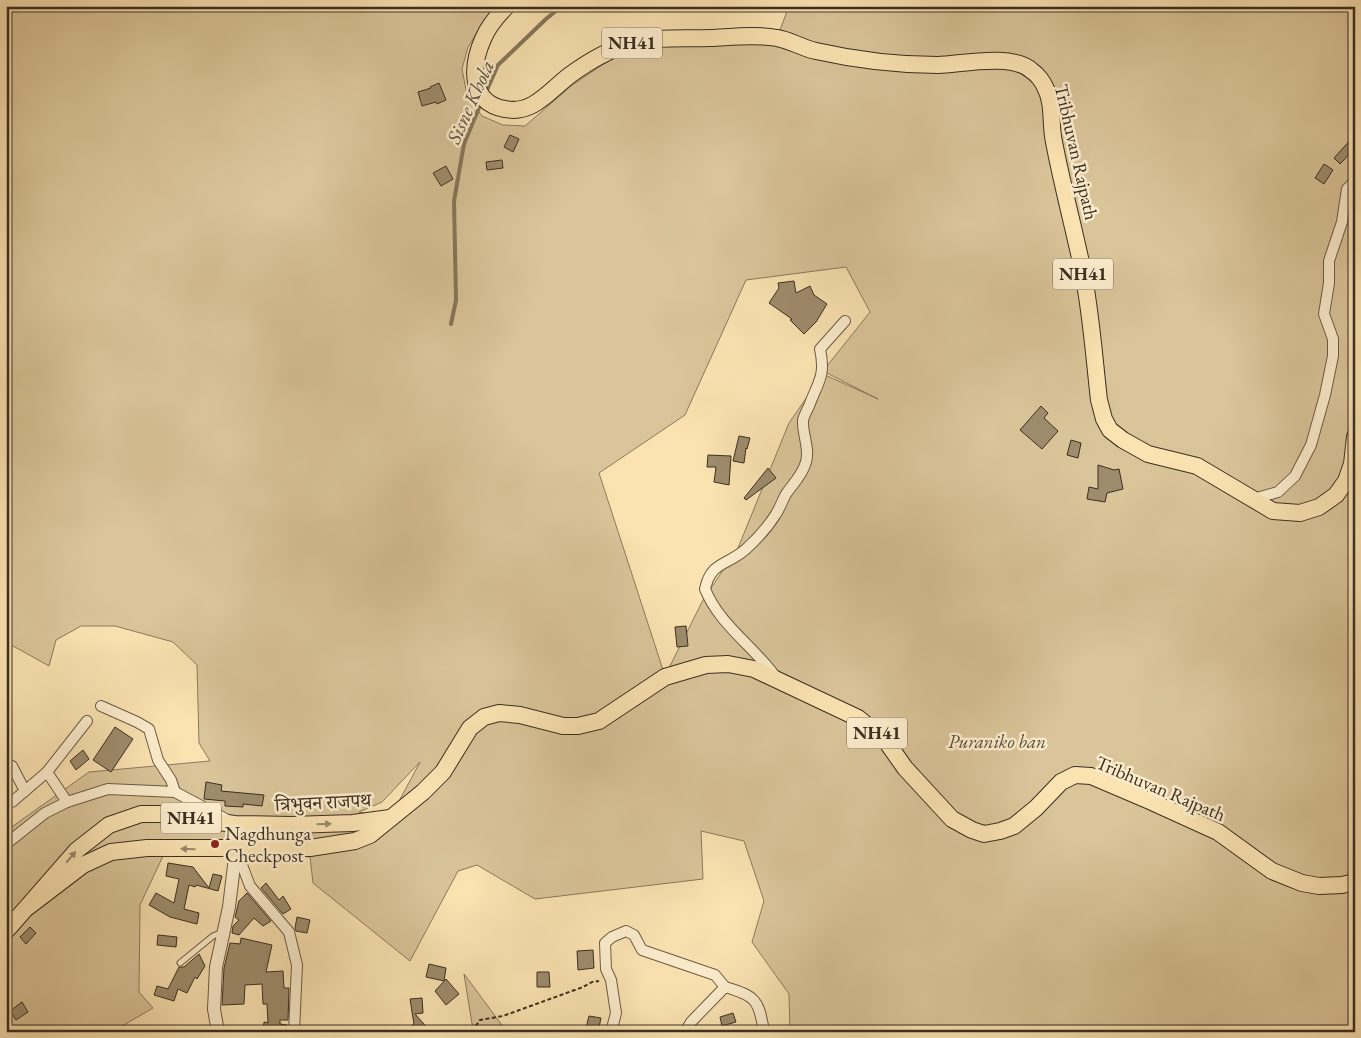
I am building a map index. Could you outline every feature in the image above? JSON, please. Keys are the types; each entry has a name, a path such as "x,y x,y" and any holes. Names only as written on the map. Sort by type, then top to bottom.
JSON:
{"highway":[{"name":"Tribhuvan Rajpath","path":"506,6 492,24 479,50 474,75 482,98 494,106 506,110 518,110 532,106 570,75 604,53 630,43 658,40 747,37 777,38 813,51 880,62 957,64 999,60 1019,63 1032,70 1046,87 1051,110 1053,139 1083,270 1099,400 1104,419 1110,430 1122,440 1148,454 1197,466 1273,512 1300,513 1319,506 1336,495 1346,481 1352,464 1355,437"},
{"name":"Tribhuvan Rajpath","path":"390,818 423,792 443,772 470,728 484,717 499,713 520,715 563,726 578,726 598,722 665,676 706,665 728,664 754,669 858,718 886,742 905,768 952,819 972,830 984,834 1014,826 1036,808 1061,782 1075,775 1091,776 1218,832 1272,871 1302,883 1319,886 1342,885 1355,882"},
{"name":"त्रिभुवन राजपथ","path":"6,931 77,850 109,825 141,814 173,814 200,820 235,824 291,825 353,823 390,818"},
{"name":"त्रिभुवन राजपथ","path":"28,907 83,865 112,852 147,848 310,848 355,841 370,835 390,818"}],"street":[{"path":"1254,499 1278,492 1295,476 1311,445 1325,395 1333,356 1333,339 1324,314 1329,283 1329,261 1342,222 1347,190 1355,181"},
{"path":"777,679 763,660 715,610 705,589 708,576 718,565 737,556 762,532 775,515 804,467 807,460 803,420 813,393 821,379 822,360 820,349 845,321"},
{"path":"101,706 149,729 158,760 171,780 175,792"},
{"path":"12,802 47,772 88,721"},
{"path":"12,766 25,790"},
{"path":"47,772 67,802"},
{"path":"6,844 45,813 67,802 108,789 175,792 235,824 236,849 229,907 216,967 214,990 214,1008 218,1032"},
{"path":"236,849 250,886 289,932 297,965 294,1032"},
{"path":"611,1032 616,1013 611,980 606,969 605,943 626,930 634,935 642,950 715,974 725,987 746,993 761,1008 764,1032"},
{"path":"686,1032 692,1022 725,987"}],"lane":[{"path":"180,963 213,936 223,932"}],"path":[{"path":"465,1032 473,1030 480,1020 503,1016 592,982 611,980"}],"green space":[{"name":"Puraniko ban","path":"6,6 494,6 468,47 462,69 467,95 482,116 503,125 525,126 571,86 625,52 652,47 777,38 789,6 1355,6 1355,1032 790,1032 789,994 752,942 764,901 744,841 701,831 703,879 535,899 477,865 458,871 410,961 313,883 310,857 236,849 164,854 140,905 139,992 153,1008 112,1032 6,1032 6,831 89,772 210,761 199,743 197,665 173,642 115,626 81,626 56,640 49,666 6,642","holes":["846,267 870,312 823,371 878,399 823,374 789,423 738,548 703,600 665,676 599,473 685,415 746,280","420,762 390,818 359,812 382,802"]},
{"path":"464,974 507,1032 471,1032 473,1030"}],"building":[{"path":"439,83 446,100 437,104 436,102 422,106 418,92"},
{"path":"510,135 519,139 513,152 504,147"},
{"path":"1355,135 1355,148 1340,164 1334,158"},
{"path":"502,160 503,168 487,170 486,162"},
{"path":"1324,164 1333,170 1324,184 1315,178"},
{"path":"446,166 453,179 441,186 433,173"},
{"path":"794,281 796,293 810,286 814,295 827,304 816,322 804,334 790,320 792,319 769,303 779,288 778,283"},
{"path":"1041,406 1048,413 1044,418 1058,431 1042,449 1020,430"},
{"path":"739,436 750,438 746,448 744,463 733,461"},
{"path":"1071,440 1081,443 1078,458 1067,455"},
{"path":"708,455 731,456 729,485 714,482 716,467 707,467"},
{"path":"1098,465 1114,470 1119,469 1123,489 1107,493 1105,502 1087,499 1089,487 1098,489"},
{"path":"768,468 776,478 746,500 744,498"},
{"path":"686,626 688,646 677,647 675,627"},
{"path":"115,727 133,739 111,772 93,760"},
{"path":"83,750 89,759 76,770 70,761"},
{"path":"206,782 222,785 221,791 264,795 262,806 243,804 243,807 225,806 225,801 204,799"},
{"path":"168,863 193,867 209,888 213,874 222,876 218,891 189,885 184,909 199,913 197,924 170,917 149,905 156,893 174,903 179,879 166,876"},
{"path":"266,883 279,900 283,896 291,909 283,914 261,888"},
{"path":"247,893 271,921 263,926 254,918 239,935 232,933 233,926 239,920 235,917 239,901"},
{"path":"297,917 310,920 307,933 296,931"},
{"path":"30,927 36,933 26,944 20,937"},
{"path":"158,935 177,937 176,947 157,945"},
{"path":"241,938 272,945 266,972 283,971 284,988 289,988 288,1020 280,1020 280,1024 287,1025 287,1032 263,1032 264,1022 268,1023 267,1004 263,1004 262,984 245,985 244,1004 222,1005 224,968 230,943 240,944"},
{"path":"593,950 594,968 578,970 577,951"},
{"path":"199,954 205,966 197,979 195,977 187,993 178,989 174,1001 154,995 157,986 168,989 179,967 184,967"},
{"path":"429,964 446,968 444,981 426,977"},
{"path":"537,972 549,972 550,987 537,987"},
{"path":"446,979 459,994 446,1005 435,991"},
{"path":"422,998 423,1013 415,1014 431,1032 415,1032 410,1027 414,1024 410,999"},
{"path":"22,1002 28,1012 16,1020 10,1011"},
{"path":"733,1013 736,1022 722,1026 720,1017"},
{"path":"589,1016 601,1018 598,1032 585,1032"}],"waterway":[{"name":"Sisne Khola","path":"486,92 498,65 562,6"},
{"name":"Sisne Khola","path":"451,324 456,300 454,201 464,144 481,103"}],"place":[{"name":"Nagdhunga Checkpost","path":"215,844"}]}
